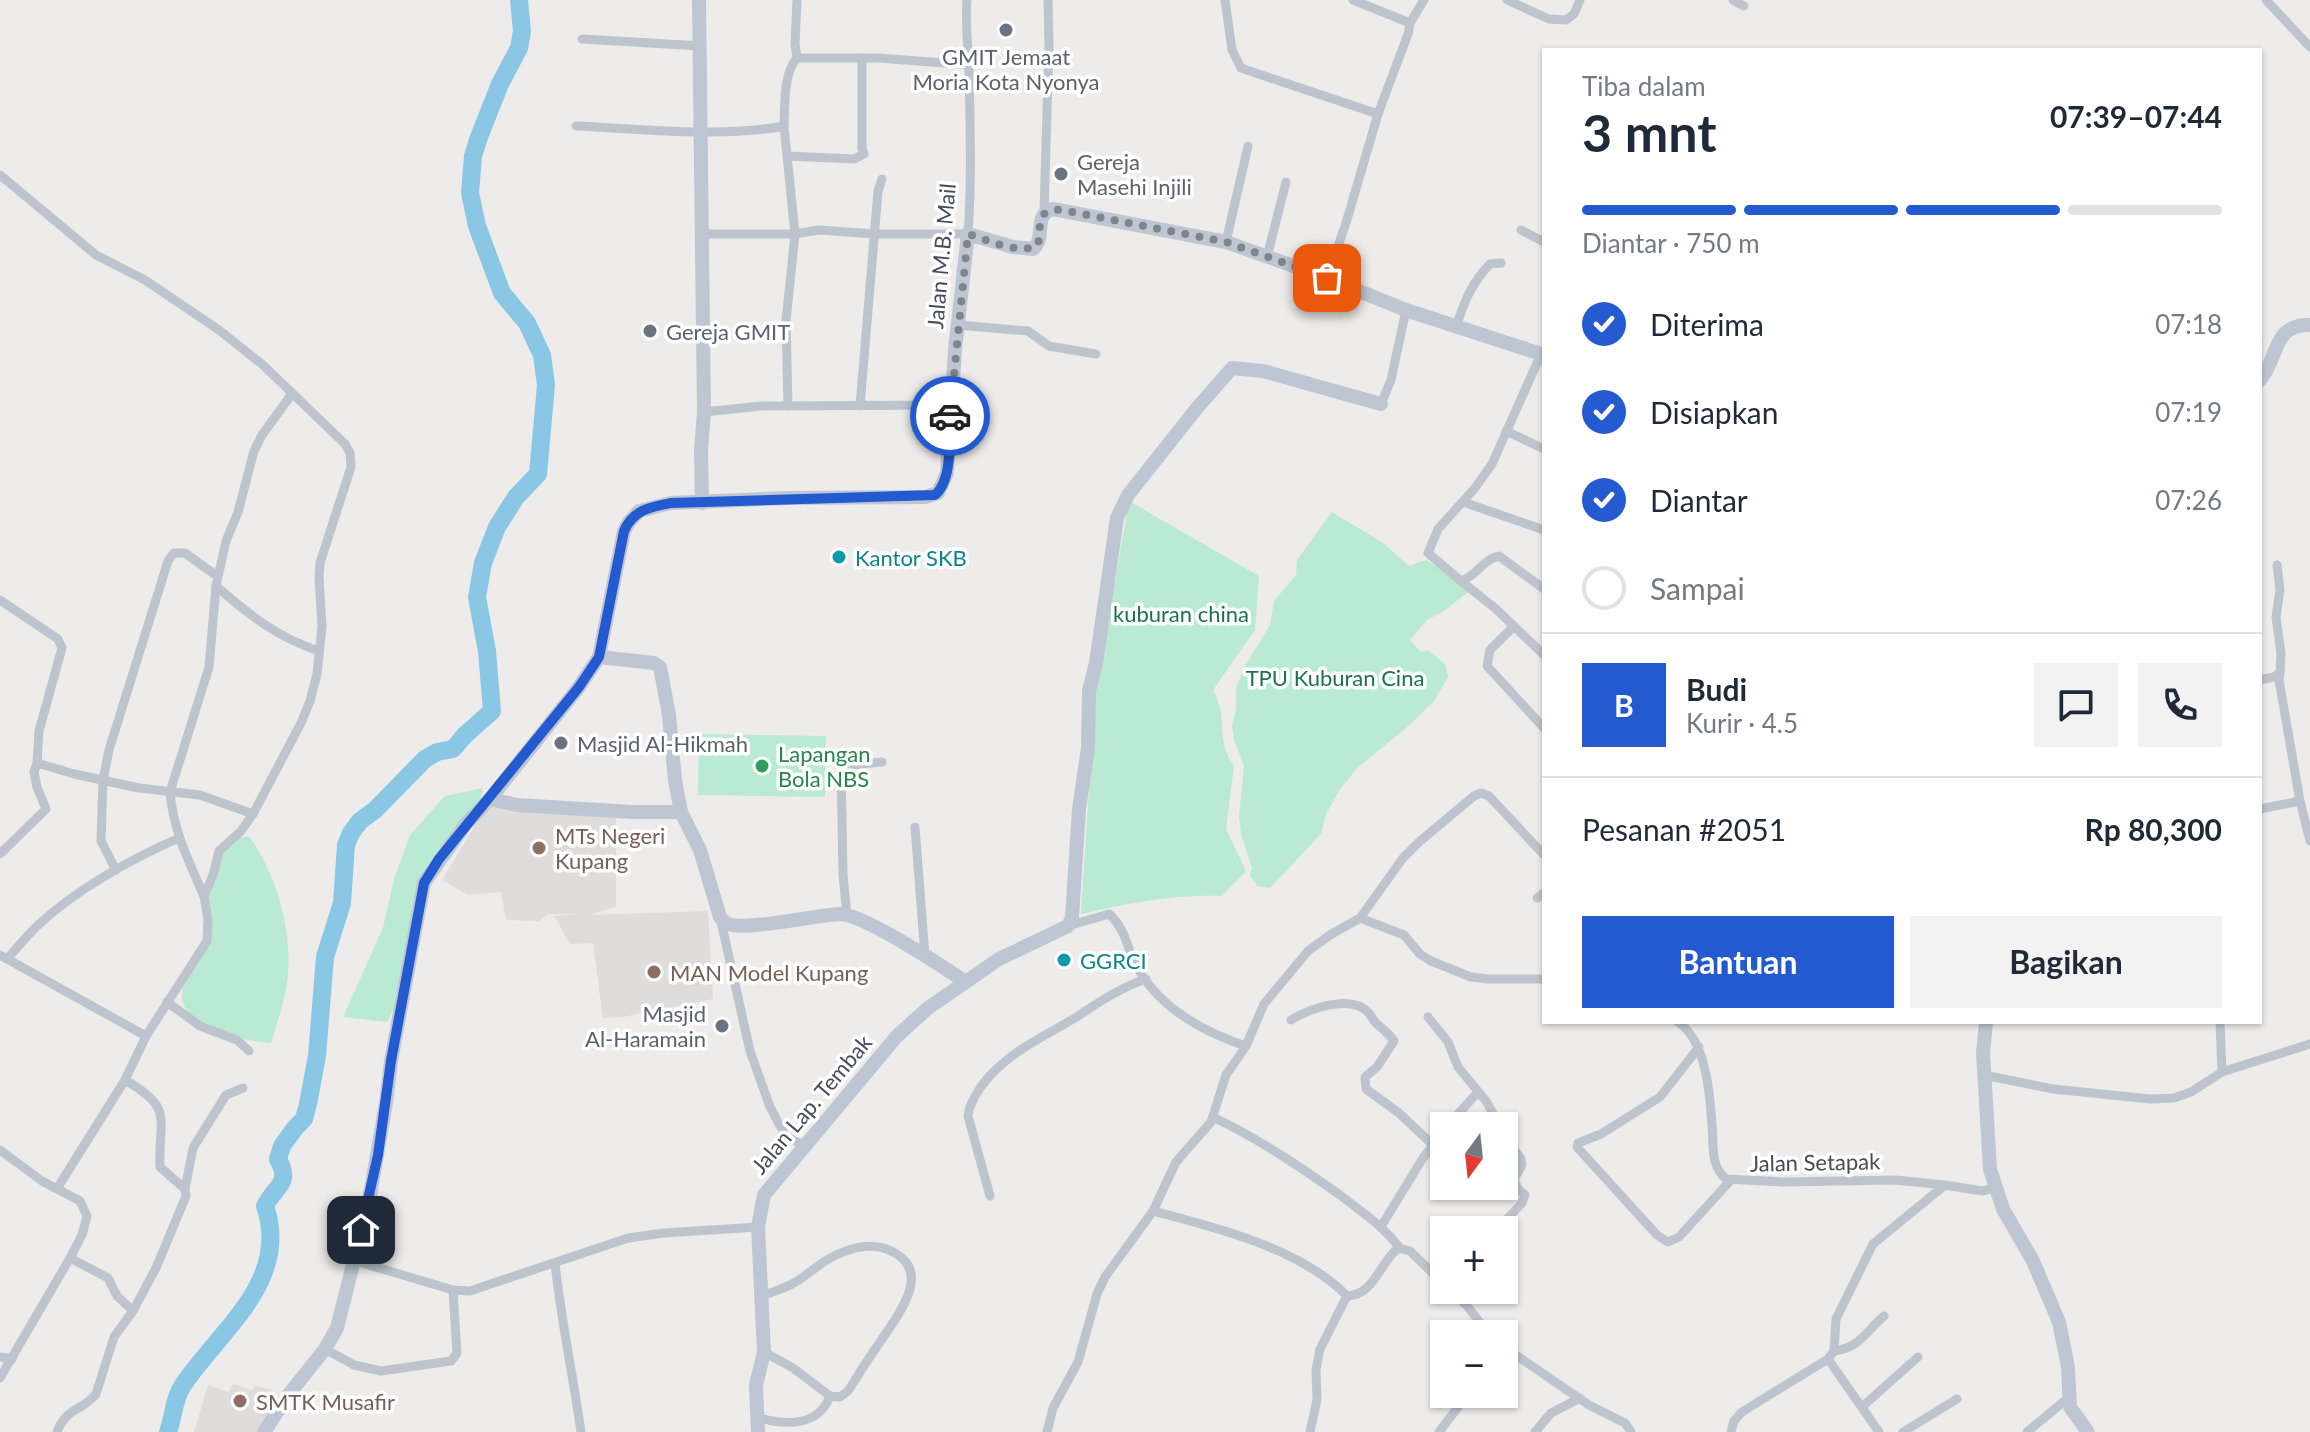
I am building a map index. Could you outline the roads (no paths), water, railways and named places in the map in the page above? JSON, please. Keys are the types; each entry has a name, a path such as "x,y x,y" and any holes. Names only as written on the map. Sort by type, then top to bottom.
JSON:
{"street":[{"path":"264,1432 337,1328 378,1155 391,1061 424,883 439,859 579,687 599,657 624,531 629,522 639,511 651,506 702,503 704,412 699,0"},
{"path":"797,0 797,58"},
{"name":"Jalan M.B. Mail","path":"702,503 935,495 942,488 947,473 970,201 967,0"},
{"path":"700,234 795,234 819,230 875,234 968,234 1013,247 1033,249 1038,245 1040,220 1044,212 1048,0"},
{"path":"1225,0 1232,50 1241,68 1378,114"},
{"path":"1353,0 1410,23"},
{"path":"1327,278 1378,114 1410,23 1424,0"},
{"path":"1507,0 1549,19 1566,20 1574,14 1580,0"},
{"path":"1733,0 1744,6"},
{"path":"2266,0 2310,47"},
{"path":"582,39 701,46"},
{"path":"788,156 854,159 864,154 862,58"},
{"path":"788,406 786,321 795,234 784,126 789,74 794,60 862,58 969,65"},
{"path":"576,126 702,130 784,126"},
{"path":"1226,242 1248,146"},
{"path":"0,175 96,255 145,280 219,330 263,365 345,444 351,459 347,487 320,563 322,626 314,687 306,712 253,814 241,831 219,851 204,896"},
{"path":"860,406 878,191 882,179"},
{"path":"1267,257 1286,182"},
{"path":"1044,212 1062,210 1226,242 1456,328 1542,354 1492,464 1438,529 1428,553 1542,653"},
{"path":"1521,230 1542,241"},
{"path":"1456,328 1466,299 1481,274 1490,264 1501,263"},
{"path":"1068,926 1073,908 1079,809 1088,748 1089,691 1117,518 1128,495 1232,368 1263,371 1381,404 1391,380 1406,310"},
{"path":"958,325 1028,331 1049,346 1096,354"},
{"path":"2262,377 2285,333 2298,326 2310,325"},
{"path":"58,1187 125,1080 146,1036 207,941 204,896 179,838 170,792 209,667 216,581 226,541 238,512 254,451 291,395"},
{"path":"704,412 788,406 951,405"},
{"path":"1506,431 1542,448"},
{"path":"1463,502 1542,529"},
{"path":"116,870 101,841 103,780 109,750 169,558 177,552 185,553 260,623 319,651"},
{"path":"1461,581 1496,556 1542,588"},
{"path":"2277,565 2280,590 2276,617 2281,653 2279,680 2310,841"},
{"path":"0,600 36,622 62,645 39,731 34,768 35,781 46,809 0,854"},
{"path":"1514,626 1490,650 1487,666 1542,726"},
{"path":"599,657 654,663 660,667 681,812 700,850 720,917 750,1051 770,1107 786,1137 806,1146"},
{"path":"2262,680 2280,673"},
{"path":"847,916 842,859 841,766 882,762"},
{"path":"37,763 103,780 200,795 253,814"},
{"path":"1047,1432 1053,1408 1078,1362 1097,1294 1112,1265 1153,1211 1176,1162 1213,1117 1229,1070 1246,1046 1264,1004 1308,951 1360,918 1403,858 1443,819 1481,793 1496,802 1542,853"},
{"path":"490,799 533,806 681,812"},
{"path":"2262,809 2300,801"},
{"path":"915,827 925,956"},
{"path":"146,1036 3,957 37,926 116,870 179,838"},
{"path":"1068,926 1109,914 1125,936 1135,963 1164,1002 1188,1020 1224,1039 1246,1046"},
{"path":"720,917 733,926 814,916 847,916 868,924 964,981"},
{"path":"1360,918 1404,935 1420,954 1431,961 1471,977 1542,979"},
{"name":"Jalan Lap. Tembak","path":"757,1424 756,1385 764,1352 758,1227 764,1195 897,1036 928,1008 999,959 1068,926"},
{"path":"990,1196 968,1116 986,1080 1002,1063 1037,1040 1114,992 1146,979"},
{"path":"167,1002 200,1026 237,1040 249,1051"},
{"path":"1291,1020 1340,1004 1355,1005 1369,1013 1394,1041 1377,1067 1365,1077 1366,1089 1399,1113 1430,1142"},
{"path":"1428,1017 1441,1032 1458,1067 1493,1112"},
{"path":"1986,1024 1987,1153 1995,1188 2003,1209 2048,1292 2059,1322 2068,1367 2068,1398 2075,1416 2088,1432"},
{"path":"2220,1024 2222,1072"},
{"name":"Jalan Setapak","path":"1689,1025 1699,1047 1711,1106 1715,1165 1720,1174 1730,1181 1895,1180 1982,1191 1995,1188"},
{"path":"1984,1075 2053,1089 2150,1099 2174,1098 2191,1092 2222,1072 2310,1044"},
{"path":"1699,1047 1660,1097 1583,1143 1578,1143 1577,1147 1657,1235 1668,1242 1679,1237 1730,1181"},
{"path":"125,1080 149,1094 160,1108 160,1167 185,1189"},
{"path":"57,1432 65,1416 91,1401 96,1394 114,1337 133,1311 156,1268 186,1196 193,1148 226,1095 243,1088"},
{"path":"1460,1112 1478,1092"},
{"path":"1213,1117 1262,1142 1382,1225 1400,1248 1410,1251 1430,1270"},
{"path":"0,1150 42,1181 80,1201 87,1216 82,1235 70,1258 0,1378"},
{"path":"1382,1225 1430,1150"},
{"path":"1879,1432 1831,1355 1836,1319 1873,1244 1945,1185"},
{"path":"1510,1216 1525,1195 1518,1189"},
{"path":"1153,1211 1242,1238 1288,1257 1323,1275 1347,1296 1364,1291 1392,1253 1400,1248"},
{"path":"352,1260 453,1290 479,1290 600,1246 646,1234 758,1227"},
{"path":"760,1297 795,1282 836,1254 862,1246 890,1250 909,1263 912,1273 910,1288 898,1316 848,1391 840,1397 830,1396 793,1368 764,1352"},
{"path":"70,1258 108,1278 117,1296 133,1311"},
{"path":"555,1263 560,1312 569,1348 581,1432"},
{"path":"325,1349 354,1365 381,1371 451,1361 457,1353 453,1290"},
{"path":"1310,1432 1317,1400 1316,1370 1320,1349 1347,1296"},
{"path":"1466,1304 1478,1320"},
{"path":"1731,1432 1734,1421 1742,1412 1831,1355 1856,1345 1884,1316"},
{"path":"1518,1356 1580,1398 1625,1423 1631,1432"},
{"path":"0,1357 12,1359"},
{"path":"1863,1406 1918,1357"},
{"path":"757,1424 804,1421 826,1407 830,1396"},
{"path":"1535,1432 1551,1413 1580,1398"},
{"path":"2027,1432 2068,1398"},
{"path":"1903,1432 1957,1399"},
{"path":"1439,1432 1457,1408"}],"waterway":[{"path":"168,1432 180,1391 247,1303 260,1281 268,1258 270,1233 265,1206 283,1180 278,1159 282,1146 304,1119 308,1104 317,1056 325,957 342,903 346,845 351,833 425,759 437,752 453,749 492,711 487,651 477,597 483,563 497,527 516,497 538,474 546,385 542,355 527,323 502,293 477,226 470,193 473,156 479,137 500,84 519,48 522,31 519,0"}],"place":[{"name":"GMIT Jemaat Moria Kota Nyonya","path":"1006,30"},
{"name":"Gereja Masehi Injili","path":"1061,174"},
{"name":"Gereja GMIT","path":"650,331"},
{"name":"Kantor SKB","path":"839,557"},
{"name":"Masjid Al-Hikmah","path":"561,743"},
{"name":"Lapangan Bola NBS","path":"762,766"},
{"name":"MTs Negeri Kupang","path":"539,848"},
{"name":"GGRCI","path":"1064,960"},
{"name":"MAN Model Kupang","path":"654,972"},
{"name":"Masjid Al-Haramain","path":"722,1026"},
{"name":"SMTK Musafir","path":"240,1401"}],"park label":[{"name":"kuburan china","path":"1181,613"},
{"name":"TPU Kuburan Cina","path":"1335,677"}]}
